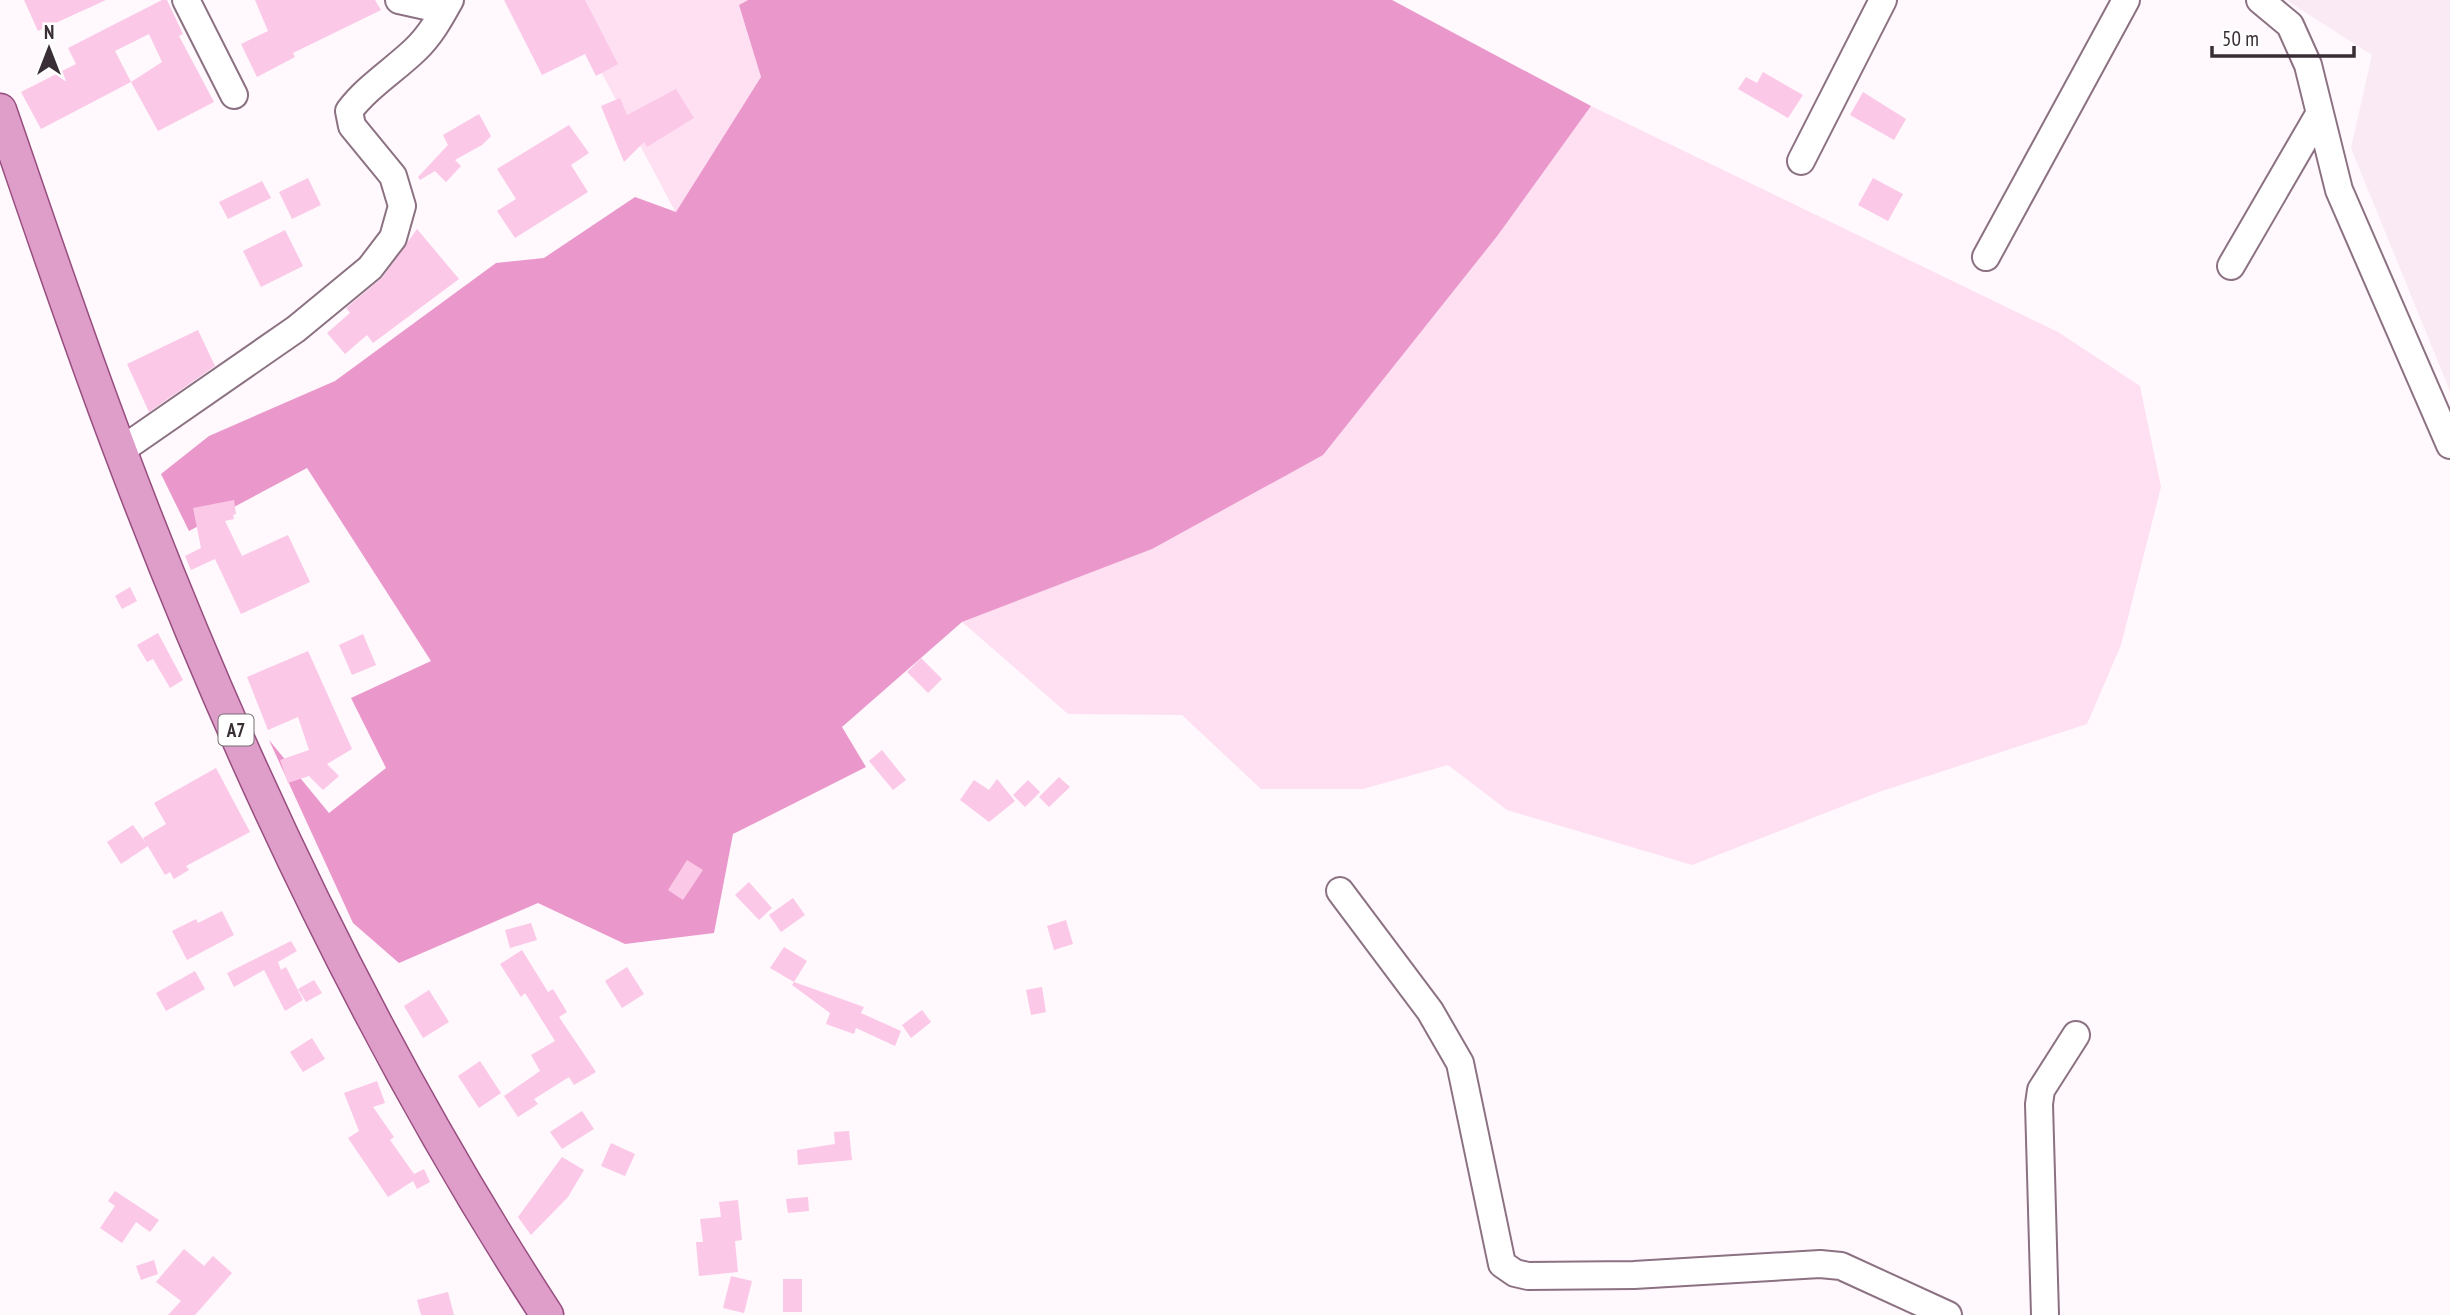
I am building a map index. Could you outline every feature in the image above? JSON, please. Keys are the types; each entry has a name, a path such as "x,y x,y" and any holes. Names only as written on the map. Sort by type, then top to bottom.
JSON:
{"main road":[{"name":"A7","path":"0,110 120,451 257,779 365,1005 454,1166 547,1315"}],"street":[{"path":"186,0 234,95"},
{"path":"120,451 296,328 370,268 393,237 402,206 393,176 352,125 349,111 359,98 415,50 433,30 447,5 399,0"},
{"path":"1986,257 2126,0"},
{"path":"2260,0 2290,25 2308,65 2339,190 2450,445"},
{"path":"1801,161 1876,2"},
{"path":"2231,266 2319,116"},
{"path":"1340,891 1430,1011 1460,1063 1502,1264 1515,1273 1541,1276 1634,1275 1820,1264 1841,1266 1948,1315"},
{"path":"2045,1315 2039,1104 2041,1090 2076,1035"}],"shaded area":[{"path":"563,0 748,0 739,5 761,77 744,147 676,213"},
{"path":"748,0 1392,0 1591,106 1498,235 1323,455 1152,549 962,622 842,727 866,767 733,834 714,933 625,944 538,903 399,963 353,923 269,740 329,813 386,768 351,698 431,661 307,468 189,531 161,474 209,436 335,381 496,263 544,258 635,197 676,212 761,77 739,5"},
{"path":"2286,0 2450,0 2450,391 2351,148 2372,55"},
{"path":"1591,106 2058,332 2140,386 2161,487 2121,645 2087,724 1879,792 1692,865 1507,810 1448,765 1363,789 1261,789 1182,715 1068,714 962,622 1152,549 1498,235"}],"building":[{"path":"24,0 106,0 38,31"},
{"path":"162,0 167,0 183,34 179,36 214,102 158,131 131,82 41,129 21,92 76,64 68,48","holes":["149,34 162,62 131,82 115,51"]},
{"path":"255,0 375,0 381,10 293,53 295,57 257,77 241,44 268,31"},
{"path":"504,0 585,0 618,64 596,76 585,54 542,75"},
{"path":"1763,72 1803,95 1788,118 1738,89 1746,77 1757,83"},
{"path":"676,89 694,118 647,147 644,142 624,162 601,106 620,98 627,115"},
{"path":"1863,92 1906,119 1894,140 1850,115"},
{"path":"479,114 491,136 482,145 455,160 461,166 446,182 435,171 420,180 418,177 448,145 443,135"},
{"path":"569,125 589,153 571,165 588,192 515,238 497,211 516,199 497,169"},
{"path":"308,178 321,205 292,219 279,192"},
{"path":"1873,178 1903,194 1888,221 1858,205"},
{"path":"262,181 271,198 228,219 219,202"},
{"path":"417,229 459,279 373,343 367,335 345,354 327,333 350,313 346,308 382,278"},
{"path":"285,230 303,266 261,287 243,251"},
{"path":"198,330 215,366 149,412 127,364"},
{"path":"234,500 234,519 225,521 242,556 288,535 310,582 241,614 215,559 191,570 185,556 201,548 193,508"},
{"path":"130,587 137,601 122,609 115,596"},
{"path":"158,633 183,680 170,688 153,659 147,662 137,645"},
{"path":"363,634 376,665 352,675 339,645"},
{"path":"308,651 352,749 327,764 339,776 323,790 309,776 288,783 280,760 309,750 298,717 268,730 247,677"},
{"path":"921,658 942,679 928,693 907,672"},
{"path":"882,750 906,780 893,790 869,761"},
{"path":"216,768 250,832 186,866 189,870 174,879 170,872 165,875 143,838 166,824 154,803"},
{"path":"1059,777 1070,787 1049,807 1039,797"},
{"path":"997,779 1015,801 989,822 960,800 974,780 989,790"},
{"path":"1028,780 1040,792 1025,807 1013,795"},
{"path":"133,825 148,846 121,864 107,842"},
{"path":"687,860 703,870 683,900 668,890"},
{"path":"749,882 772,908 759,920 735,895"},
{"path":"793,898 805,915 781,932 769,915"},
{"path":"222,911 234,935 187,960 172,931 196,919 198,923"},
{"path":"1066,920 1073,944 1054,950 1047,926"},
{"path":"531,923 537,940 510,948 505,930"},
{"path":"291,941 297,951 278,962 281,970 286,967 303,1000 285,1011 264,970 234,987 227,973"},
{"path":"784,947 807,961 794,982 770,968"},
{"path":"522,950 548,992 553,989 567,1012 559,1017 596,1072 574,1085 569,1077 534,1099 538,1104 518,1117 504,1096 540,1071 531,1055 555,1041 525,993 521,997 500,964"},
{"path":"627,967 644,994 622,1008 605,981"},
{"path":"195,971 205,989 166,1011 156,993"},
{"path":"314,980 322,993 306,1002 298,989"},
{"path":"794,982 864,1007 861,1013 901,1031 895,1046 856,1028 854,1034 826,1024 830,1013 792,985"},
{"path":"1042,987 1046,1012 1031,1015 1026,990"},
{"path":"429,990 449,1022 423,1038 404,1006"},
{"path":"922,1010 931,1022 911,1038 902,1025"},
{"path":"312,1038 325,1059 303,1072 290,1052"},
{"path":"480,1061 501,1093 479,1108 458,1076"},
{"path":"377,1081 385,1103 373,1107 394,1137 390,1140 414,1174 424,1169 430,1182 417,1189 413,1181 388,1197 348,1138 359,1131 344,1093"},
{"path":"582,1111 594,1129 562,1149 550,1132"},
{"path":"849,1131 852,1160 798,1165 797,1150 835,1144 834,1132"},
{"path":"611,1143 635,1154 625,1176 601,1166"},
{"path":"562,1157 584,1170 568,1197 531,1235 518,1217"},
{"path":"115,1191 159,1220 150,1232 136,1222 122,1243 100,1228 115,1206 108,1201"},
{"path":"808,1197 809,1211 788,1213 786,1199"},
{"path":"738,1200 742,1240 735,1241 738,1272 699,1276 696,1242 703,1242 700,1219 721,1217 719,1202"},
{"path":"184,1249 204,1266 213,1256 232,1273 195,1315 168,1315 181,1301 156,1282"},
{"path":"154,1260 158,1274 141,1280 136,1266"},
{"path":"731,1276 752,1281 744,1313 723,1308"},
{"path":"783,1279 802,1279 802,1312 783,1312"},
{"path":"448,1292 454,1315 421,1315 417,1300"}]}
